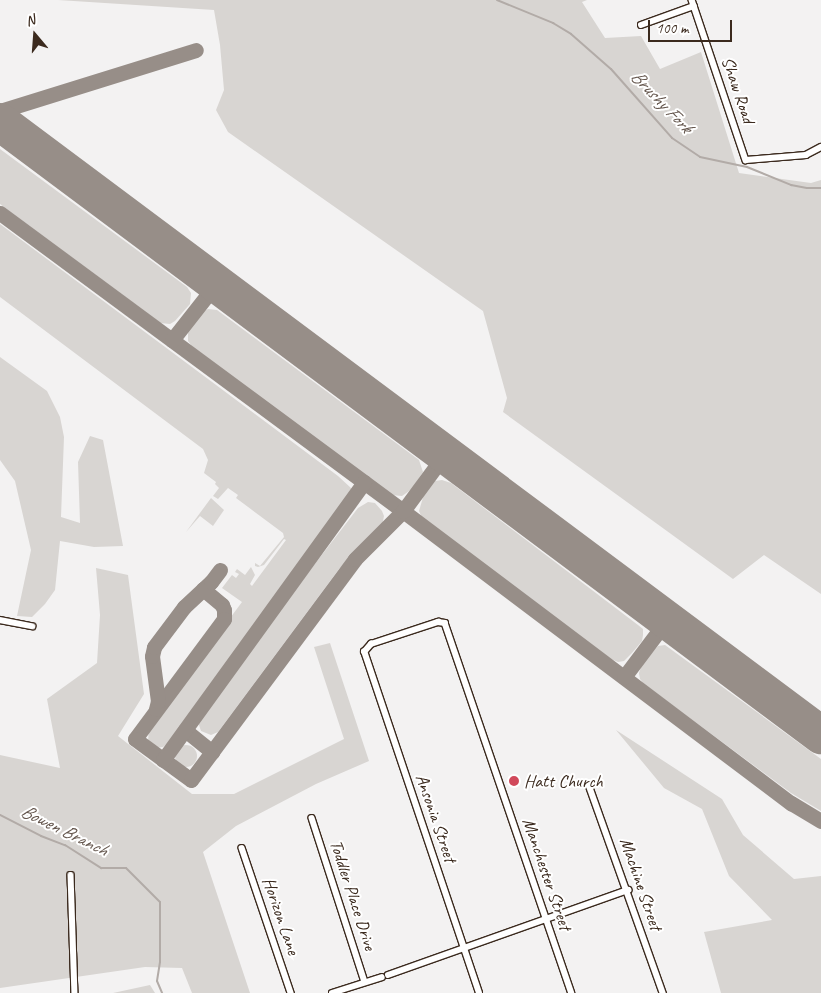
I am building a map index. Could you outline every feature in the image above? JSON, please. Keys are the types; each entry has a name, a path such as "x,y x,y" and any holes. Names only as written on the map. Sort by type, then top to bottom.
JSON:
{"street":[{"path":"641,25 693,3"},
{"name":"Shaw Road","path":"693,3 746,160 806,155 821,148"},
{"path":"0,620 32,626"},
{"name":"Ansonia Street","path":"445,623 438,622 371,644 364,652 479,993"},
{"name":"Manchester Street","path":"445,623 572,993"},
{"name":"Machine Street","path":"589,785 628,890 663,993"},
{"name":"Toddler Place Drive","path":"312,818 364,982"},
{"name":"Horizon Lane","path":"242,848 291,993"},
{"path":"71,875 75,993"},
{"path":"332,993 628,890"}],"shaded area":[{"path":"58,0 587,0 582,2 605,38 641,36 660,69 701,52 739,173 811,183 821,180 821,594 764,555 733,579 503,412 507,398 483,311 228,132 216,110 224,90 220,45 214,10"},
{"path":"0,149 187,287 191,293 190,304 175,321 170,324 160,323 0,204"},
{"path":"0,224 338,476 351,488 351,497 347,505 173,739 163,747 155,748 148,742 149,727 242,602 222,588 232,575 236,578 239,574 235,572 237,569 245,575 251,567 255,575 250,584 252,586 286,540 284,539 264,565 258,567 255,566 255,563 260,566 284,537 283,533 236,498 238,495 228,488 218,499 213,496 219,488 215,484 216,482 204,473 208,460 203,449 0,297"},
{"path":"208,309 217,310 419,460 423,472 412,489 402,496 391,495 195,350 188,341 188,331 203,312"},
{"path":"0,357 47,391 60,417 64,437 61,517 80,523 78,462 90,436 103,440 123,546 94,547 60,541 55,590 32,617 17,616 31,550 15,481 0,460"},
{"path":"442,480 451,483 643,629 642,641 632,653 624,661 618,662 611,659 422,518 419,511 424,494 435,481"},
{"path":"211,498 224,510 213,526 200,516 186,532"},
{"path":"368,502 375,503 382,511 384,516 382,526 339,569 218,732 211,735 201,731 198,722 358,508"},
{"path":"96,568 128,575 144,694 118,736 192,794 234,794 344,739 314,647 330,643 369,761 316,784 236,826 203,852 250,993 192,993 182,968 145,967 0,988 0,755 60,768 47,699 97,663 100,615"},
{"path":"665,645 821,759 821,811 791,793 644,684 640,679 639,673 642,664 658,646"},
{"path":"616,730 722,799 743,835 794,879 821,876 821,993 721,993 704,932 772,920 729,876 702,809 664,788"},
{"path":"186,745 194,748 197,756 194,764 186,767 178,764 175,756 178,748"},
{"path":"150,985 155,993 113,993"}],"waterway":[{"name":"Brushy Fork","path":"497,0 553,23 571,34 611,69 672,138 700,157 747,167 791,185 821,188"},
{"name":"Bowen Branch","path":"0,815 41,836 65,845 101,868 126,868 160,902 160,962 157,981 162,993"}],"taxiway":[{"path":"0,111 196,50"},
{"path":"0,213 403,511 791,803 821,821"},
{"path":"172,340 216,284"},
{"path":"203,589 222,605 224,619 135,739 191,780 355,559 403,511 445,454"},
{"path":"163,760 364,482"},
{"path":"156,709 158,701 152,656 154,647 184,607 211,582 220,570"},
{"path":"624,677 667,620"},
{"path":"185,730 212,752"}],"runway":[{"path":"0,122 821,735"}],"place":[{"name":"Hatt Church","path":"514,781"}]}
